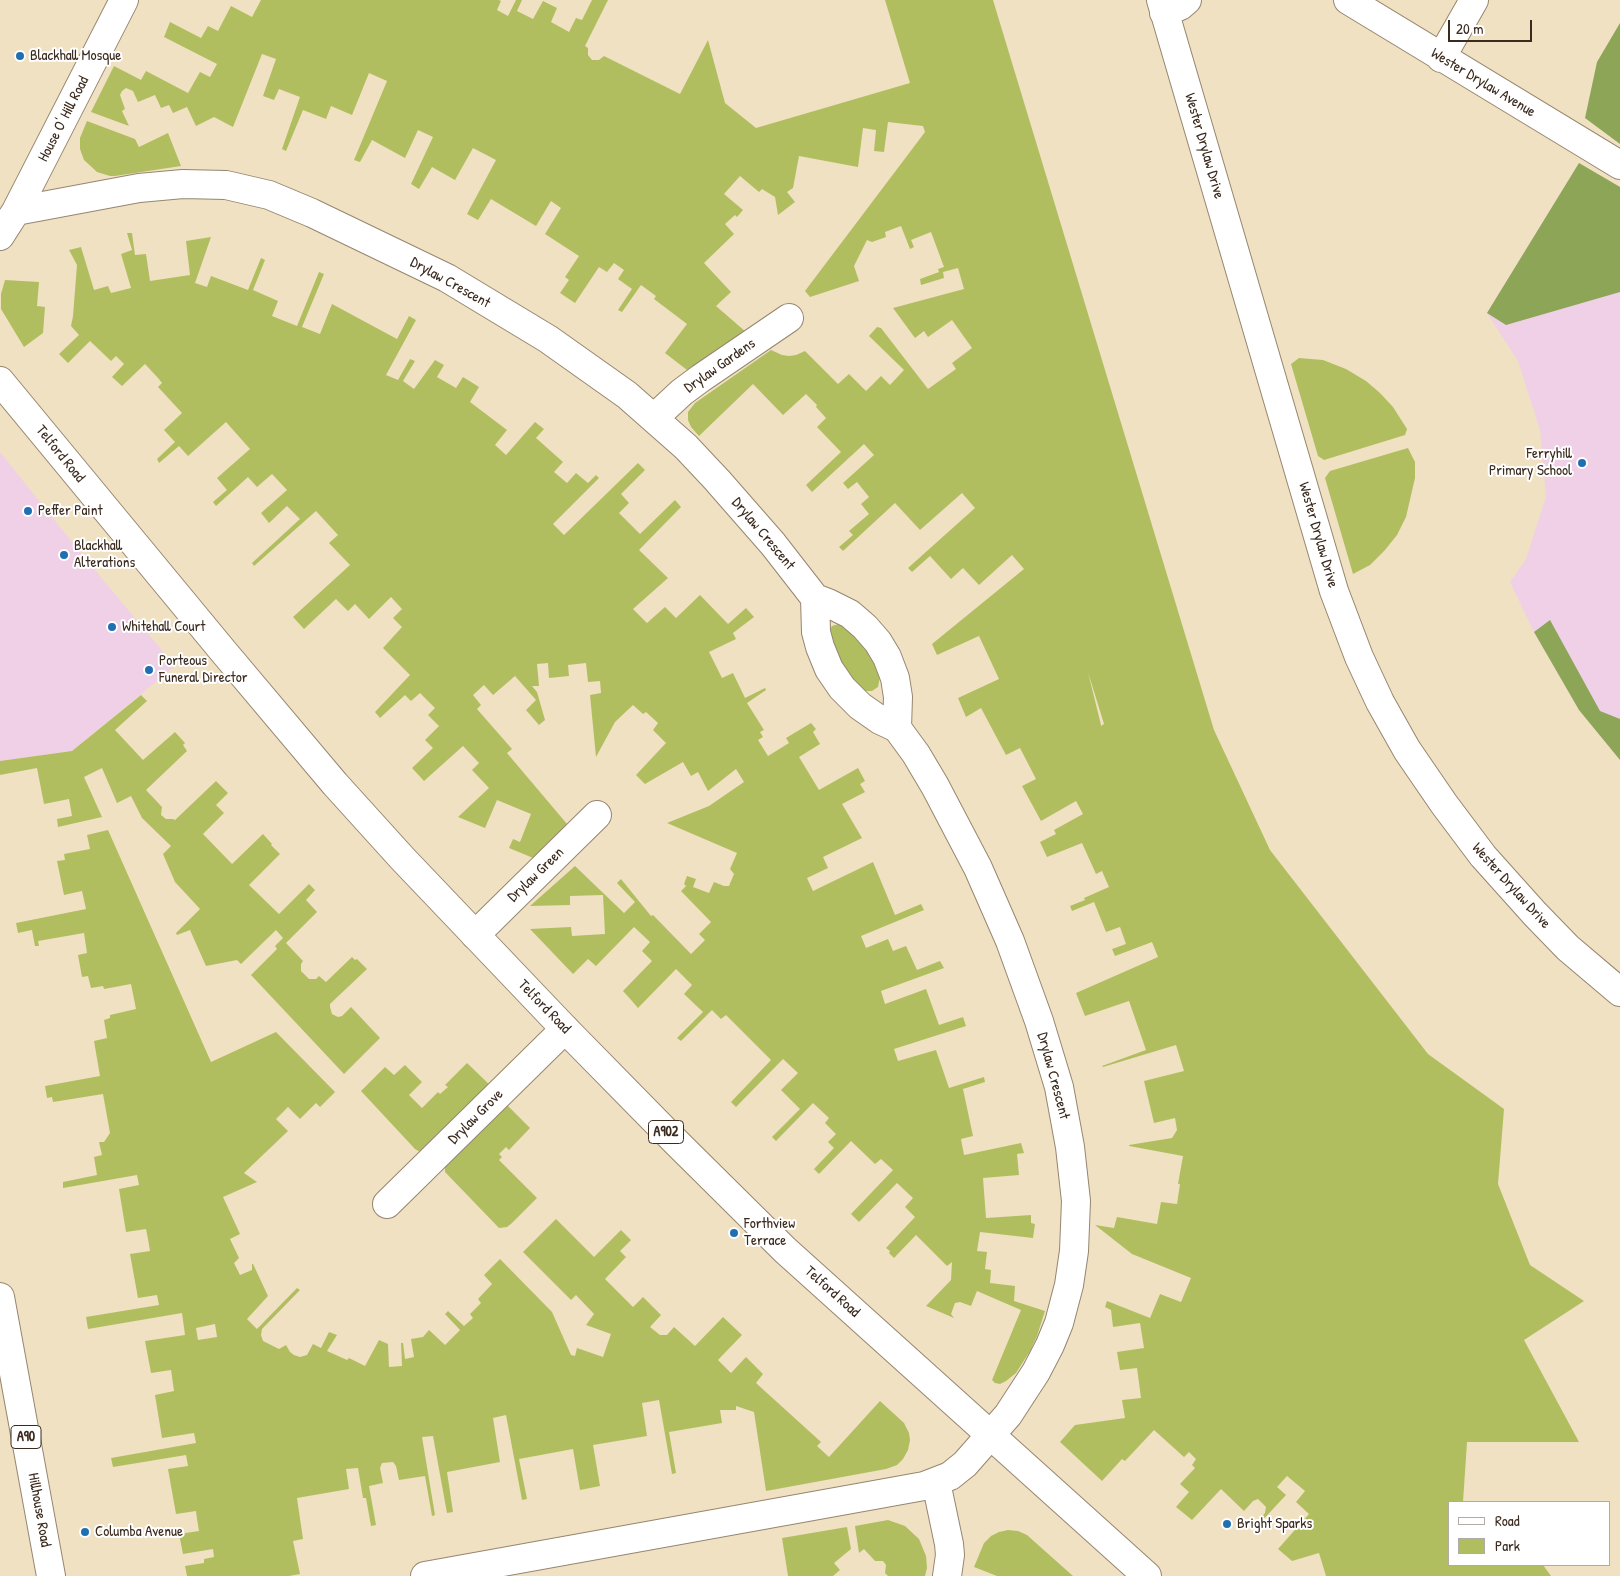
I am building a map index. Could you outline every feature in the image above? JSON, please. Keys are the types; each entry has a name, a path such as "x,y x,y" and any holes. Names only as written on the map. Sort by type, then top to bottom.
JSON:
{"street":[{"name":"House O' Hill Road","path":"16,211 124,0"},
{"name":"Wester Drylaw Avenue","path":"1348,0 1620,165"},
{"path":"1441,58 1474,0"},
{"name":"Wester Drylaw Drive","path":"1171,4 1334,591 1359,657 1380,702 1407,750 1483,856 1568,948 1620,992"},
{"name":"Drylaw Crescent","path":"16,211 112,193 183,184 226,185 268,195 312,213 447,278 548,339 614,385 686,447 744,509 773,544 814,598 816,632 829,669 842,688 854,700 870,713 897,728 916,754 978,868 1010,942 1039,1021 1059,1087 1070,1147 1076,1202 1074,1251 1069,1286 1059,1323 1043,1358 1019,1400 990,1436"},
{"path":"0,236 16,211"},
{"name":"Drylaw Gardens","path":"654,418 682,392 789,318"},
{"name":"Telford Road","path":"0,381 335,784 565,1029 785,1250 1147,1576"},
{"path":"814,598 828,602 850,614 872,634 883,650 891,666 897,688 897,728"},
{"name":"Drylaw Green","path":"475,935 597,816"},
{"name":"Drylaw Grove","path":"387,1204 565,1029"},
{"name":"Hillhouse Road","path":"0,1297 51,1576"},
{"path":"425,1576 479,1571 924,1486 950,1476 965,1464 990,1436"},
{"path":"936,1482 949,1544 950,1555 947,1576"}],"shaded area":[{"name":"Ferryhill Primary School","path":"1579,163 1620,187 1620,760 1579,710 1534,632 1510,582 1526,559 1546,497 1540,430 1518,361 1487,313"},
{"path":"0,452 175,666 72,751 0,761"}],"green space":[{"path":"261,0 499,0 501,1 497,10 508,16 516,0 522,0 517,11 533,19 543,1 557,8 551,22 569,32 576,18 582,20 592,0 608,0 585,46 588,48 588,55 592,60 599,60 604,56 680,94 708,40 725,103 756,128 910,83 885,0 993,0 1214,730 1270,850 1428,1054 1504,1109 1498,1184 1530,1265 1584,1301 1524,1340 1579,1442 1467,1442 1463,1501 1448,1501 1448,1566 1544,1566 1551,1576 1326,1576 1319,1553 1292,1561 1278,1549 1309,1514 1296,1502 1305,1491 1287,1476 1277,1487 1286,1495 1259,1524 1257,1522 1265,1513 1266,1507 1258,1499 1253,1501 1244,1511 1221,1489 1192,1520 1176,1507 1189,1492 1180,1484 1195,1468 1192,1465 1196,1459 1189,1452 1184,1457 1154,1430 1125,1461 1122,1459 1102,1481 1060,1442 1075,1425 1125,1418 1122,1400 1141,1398 1137,1368 1120,1370 1117,1352 1144,1348 1140,1323 1113,1327 1111,1310 1105,1307 1107,1301 1150,1318 1160,1294 1181,1302 1191,1278 1132,1254 1095,1225 1114,1228 1117,1217 1157,1224 1161,1202 1177,1204 1183,1156 1129,1145 1172,1138 1177,1130 1175,1118 1154,1123 1144,1081 1184,1071 1176,1045 1102,1066 1146,1050 1129,1001 1085,1016 1076,993 1158,957 1152,942 1115,956 1112,949 1126,944 1120,927 1106,932 1094,902 1072,911 1070,906 1109,887 1102,871 1096,874 1082,843 1047,857 1040,842 1056,834 1054,830 1083,814 1076,801 1041,821 1022,786 1036,779 1020,748 1006,755 981,708 966,717 958,698 999,679 979,636 937,655 932,644 1024,569 1012,555 979,585 963,568 951,579 930,556 912,572 908,568 975,508 962,493 920,530 895,503 843,551 839,547 853,535 849,531 869,514 861,504 869,497 857,482 848,489 843,483 874,455 864,444 812,492 806,485 841,452 817,427 826,418 806,394 783,415 753,384 699,436 688,420 688,412 695,403 771,350 789,356 805,351 838,384 849,374 866,391 881,376 890,385 904,370 869,336 877,327 881,328 928,389 956,369 952,363 972,348 952,320 928,337 924,331 915,338 893,308 964,289 958,268 943,272 944,278 921,285 920,279 939,272 938,269 944,267 931,232 911,240 914,247 910,249 901,226 885,232 886,237 872,242 867,240 854,266 859,281 810,297 805,291 925,132 923,126 888,122 884,152 874,151 876,130 863,128 858,167 799,156 793,188 787,192 795,202 778,215 775,197 762,189 759,192 740,176 724,194 743,210 737,217 735,215 725,224 734,234 704,263 731,292 716,306 746,332 687,370 665,353 687,324 654,299 656,296 641,285 622,312 618,310 632,289 618,279 624,270 614,263 607,272 599,267 575,303 560,293 569,280 565,277 579,256 545,234 561,208 551,201 536,226 491,199 478,220 467,214 496,160 473,148 455,180 432,167 419,189 411,184 433,137 418,130 405,158 372,140 360,162 354,160 387,81 369,73 352,115 331,106 326,119 303,110 286,151 282,149 300,97 279,89 274,100 263,96 276,59 262,54 233,127 214,117 196,126 187,107 173,113 169,105 161,108 155,95 138,102 133,91 126,88 120,95 125,109 122,111 129,126 91,112 114,66 141,80 146,71 188,93 200,72 210,77 217,64 164,37 170,22 201,38 208,26 218,31 231,6 252,17","holes":["1088,672 1104,724 1101,726"]},
{"path":"1620,23 1620,144 1585,118 1597,62"},
{"path":"87,121 135,139 139,147 168,133 181,166 115,176 97,172 84,160 80,149 80,138"},
{"path":"1579,163 1620,187 1620,292 1506,325 1487,313"},
{"path":"127,233 132,233 135,255 146,254 150,281 190,275 186,241 211,237 195,283 207,287 211,276 248,290 261,258 265,260 253,290 278,301 272,316 297,326 319,272 324,274 302,327 320,334 332,304 397,339 409,316 416,320 386,375 398,380 410,359 415,361 403,381 414,389 435,360 444,365 437,377 456,388 463,377 479,387 470,402 507,430 495,445 506,455 535,422 544,429 536,438 563,462 554,472 567,483 576,473 588,483 596,475 599,478 553,524 564,535 638,463 645,470 621,494 629,503 619,513 640,534 675,500 681,507 639,550 668,578 633,609 647,623 665,607 676,618 700,595 728,624 746,608 754,617 733,633 736,639 709,652 722,678 733,673 745,698 765,688 766,690 747,703 764,730 760,732 763,737 758,740 768,756 789,743 786,738 811,723 816,729 813,732 820,744 799,757 819,790 858,768 865,781 860,784 865,792 842,804 862,838 823,857 828,868 807,878 813,891 873,862 895,915 921,904 924,910 861,936 866,948 888,939 893,951 906,946 917,970 940,961 944,968 881,991 885,1004 926,989 939,1025 963,1017 966,1026 894,1049 898,1061 936,1050 949,1088 984,1077 985,1082 963,1089 973,1136 961,1139 964,1155 1021,1143 1024,1153 1017,1154 1019,1175 983,1178 986,1218 1031,1215 1031,1223 1035,1224 1033,1238 980,1232 977,1251 987,1252 985,1269 991,1270 990,1283 1015,1286 1014,1301 1045,1311 1030,1351 1016,1373 1006,1381 1000,1384 992,1380 1021,1310 977,1291 971,1306 960,1302 955,1303 951,1314 954,1318 926,1306 951,1280 952,1262 947,1266 916,1235 894,1258 889,1253 890,1251 886,1248 915,1217 905,1207 913,1198 897,1183 859,1222 851,1214 893,1170 881,1159 875,1164 851,1141 819,1174 814,1169 834,1148 828,1142 836,1134 825,1123 829,1118 813,1103 776,1141 772,1137 800,1109 781,1090 798,1073 783,1059 736,1107 731,1102 771,1060 726,1015 721,1019 712,1010 681,1041 677,1038 703,1012 684,994 692,985 676,969 638,1008 623,991 652,961 642,951 650,942 634,927 596,966 588,959 573,974 530,929 571,927 572,936 605,934 603,895 570,896 570,905 530,906 575,866 624,913 635,902 617,883 621,879 651,916 653,915 691,954 705,940 699,934 711,922 681,891 686,886 684,884 687,876 696,879 693,887 709,893 714,882 729,886 734,874 730,869 737,853 667,823 709,806 744,782 736,769 708,791 698,772 691,776 683,762 645,784 636,775 666,743 653,730 658,723 646,712 643,714 633,705 615,722 596,757 590,695 601,693 600,681 588,682 586,663 568,665 569,676 549,678 548,663 537,664 539,686 532,686 537,692 545,720 539,725 526,710 536,700 515,676 493,695 484,685 473,695 481,705 477,709 512,749 507,753 567,824 567,830 538,860 509,848 513,839 520,842 531,814 497,800 485,828 458,817 489,788 472,770 479,763 463,746 424,781 412,768 433,748 425,740 439,726 428,715 435,708 420,693 411,701 405,695 380,718 375,712 410,675 383,648 402,627 393,618 402,609 391,597 369,619 355,604 348,611 336,599 304,629 293,617 350,565 329,543 338,535 316,511 254,566 252,563 300,519 287,506 269,523 261,513 287,490 272,474 257,487 248,477 216,506 213,502 227,490 217,478 250,449 226,422 188,456 179,446 159,463 157,459 175,442 164,430 182,413 158,387 162,383 158,378 145,364 122,386 112,377 124,364 116,356 111,361 90,341 68,363 59,354 79,335 71,326 77,265 69,250 81,247 94,290 108,286 111,293 131,288 121,254 132,250"},
{"path":"5,280 39,282 37,306 45,307 43,333 24,347 1,309 1,294"},
{"path":"1299,358 1323,360 1346,369 1366,381 1393,407 1407,429 1405,435 1324,460 1318,456 1291,364"},
{"path":"1408,448 1415,462 1415,478 1406,517 1397,535 1385,550 1370,565 1353,574 1325,478 1330,471"},
{"path":"1550,620 1600,711 1620,719 1620,760 1579,710 1534,632"},
{"path":"839,624 847,626 872,656 880,677 878,687 872,691 865,691 860,688 841,666 828,632 832,626"},
{"path":"141,695 147,701 115,730 143,760 175,732 185,743 183,745 187,751 146,790 162,807 161,815 166,819 175,820 216,781 228,793 216,805 224,813 203,834 232,864 263,834 280,854 249,885 279,914 309,884 315,890 306,900 317,912 286,943 303,961 301,971 309,979 316,979 319,976 326,982 352,957 355,960 357,959 367,969 330,1004 332,1014 338,1017 342,1016 351,1007 380,1038 344,1074 251,975 277,949 275,946 283,938 276,930 241,964 237,960 206,966 190,930 177,935 176,933 200,909 175,882 163,854 171,846 142,818 131,796 117,803 102,768 84,777 102,817 58,827 57,819 72,816 69,799 44,804 37,768 0,775 0,761 72,751"},
{"path":"108,830 211,1062 276,1032 335,1092 320,1107 316,1103 300,1119 288,1107 276,1119 288,1131 244,1173 257,1182 223,1197 240,1234 230,1239 239,1258 234,1263 240,1275 252,1270 253,1264 268,1296 247,1319 257,1329 297,1288 300,1290 262,1329 263,1341 279,1349 286,1345 290,1352 300,1357 307,1355 313,1344 321,1348 329,1332 337,1335 327,1351 347,1360 349,1358 365,1366 379,1340 388,1344 389,1367 402,1366 401,1343 403,1343 405,1359 414,1357 411,1339 423,1337 429,1330 445,1345 460,1330 445,1314 448,1311 464,1326 473,1318 470,1314 481,1303 478,1299 492,1284 484,1275 500,1259 552,1312 571,1355 575,1356 577,1348 603,1357 611,1334 586,1325 594,1314 576,1295 571,1300 523,1252 556,1219 594,1257 621,1230 631,1240 620,1251 626,1257 605,1279 633,1307 643,1297 661,1315 650,1327 660,1335 667,1335 674,1327 695,1346 723,1317 742,1335 718,1360 731,1373 746,1357 763,1374 756,1383 821,1442 817,1446 829,1457 880,1401 904,1423 909,1433 908,1450 903,1459 897,1465 886,1469 766,1491 754,1412 736,1406 736,1410 720,1410 722,1423 669,1432 676,1473 672,1474 659,1400 642,1403 647,1436 593,1445 600,1486 580,1490 573,1449 519,1459 527,1499 522,1500 506,1415 493,1418 500,1462 447,1472 453,1512 447,1513 433,1436 422,1437 435,1515 432,1516 425,1476 399,1480 396,1466 393,1462 382,1463 380,1468 383,1483 369,1486 376,1525 371,1526 366,1498 363,1498 358,1468 346,1469 349,1489 297,1498 303,1539 293,1541 300,1574 289,1576 187,1576 185,1566 204,1563 204,1559 214,1557 213,1549 183,1554 179,1534 199,1531 196,1511 176,1514 168,1469 188,1466 186,1455 113,1467 111,1458 196,1443 194,1433 162,1438 155,1395 174,1391 171,1370 151,1373 145,1341 185,1335 182,1313 88,1329 86,1317 159,1305 157,1295 138,1298 130,1254 150,1251 146,1229 126,1232 119,1189 139,1185 137,1175 63,1188 63,1182 97,1175 94,1157 102,1155 99,1142 104,1142 110,1133 103,1094 53,1102 52,1097 47,1098 45,1086 100,1076 94,1041 107,1038 104,1020 110,1018 110,1015 136,1009 131,984 104,989 103,986 91,988 88,976 82,977 78,955 87,953 84,933 38,941 39,946 35,946 32,930 18,933 16,923 86,909 82,891 64,895 57,861 65,860 64,854 90,849 87,835","holes":["215,1324 217,1337 198,1340 196,1328"]},
{"path":"467,1063 493,1088 424,1154 415,1149 361,1091 385,1067 394,1075 405,1065 422,1082 409,1095 422,1108 438,1092 440,1094 448,1087 445,1085"},
{"path":"507,1105 530,1128 509,1150 506,1147 499,1154 502,1157 499,1160 537,1198 507,1227 499,1228 445,1172 445,1165"},
{"path":"888,1520 905,1526 919,1539 926,1556 927,1568 925,1576 888,1576 885,1573 886,1565 883,1561 875,1561 864,1549 859,1553 855,1526"},
{"path":"847,1527 851,1549 834,1563 840,1570 833,1576 788,1576 782,1538"},
{"path":"1008,1530 1018,1531 1027,1535 1073,1576 997,1576 974,1567 984,1543 991,1536"}],"place":[{"name":"Blackhall Mosque","path":"20,56"},
{"name":"Ferryhill Primary School","path":"1582,463"},
{"name":"Peffer Paint","path":"28,511"},
{"name":"Blackhall Alterations","path":"64,555"},
{"name":"Whitehall Court","path":"112,627"},
{"name":"Porteous Funeral Director","path":"149,670"},
{"name":"Forthview Terrace","path":"734,1233"},
{"name":"Bright Sparks","path":"1227,1524"},
{"name":"Columba Avenue","path":"85,1532"}]}
